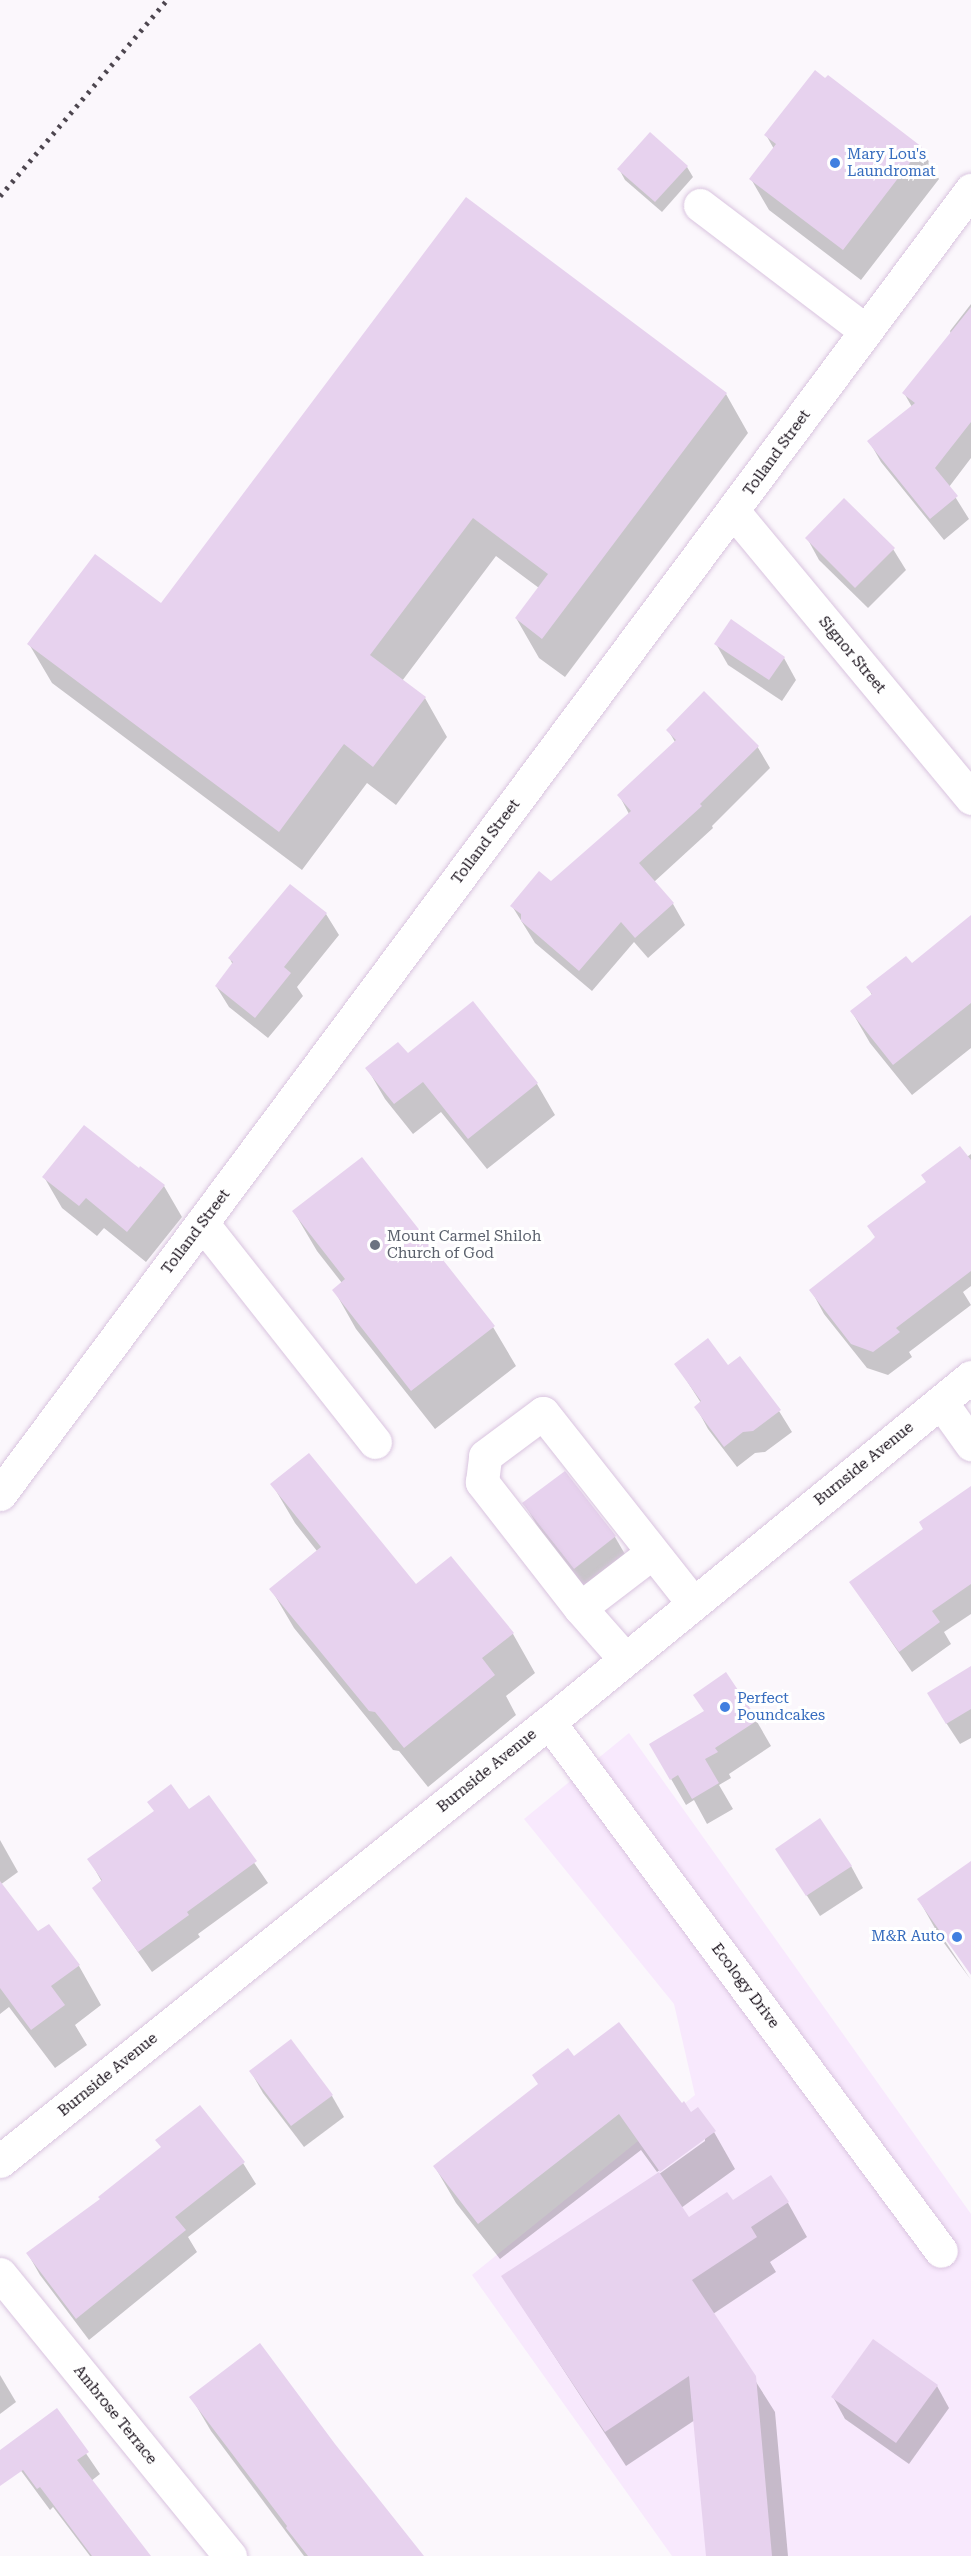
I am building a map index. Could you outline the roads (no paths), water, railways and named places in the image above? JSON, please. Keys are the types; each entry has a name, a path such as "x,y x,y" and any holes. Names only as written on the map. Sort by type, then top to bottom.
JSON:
{"main road":[{"name":"Tolland Street","path":"0,1494 971,190"},
{"path":"700,205 866,331"},
{"name":"Signor Street","path":"734,511 971,798"},
{"path":"202,1223 375,1442"},
{"name":"Burnside Avenue","path":"0,2161 549,1722 971,1377"},
{"path":"941,1402 971,1444"},
{"path":"625,1659 580,1608 482,1482 485,1456 543,1413 693,1603"},
{"path":"580,1608 652,1553"},
{"name":"Ecology Drive","path":"549,1722 941,2251"},
{"name":"Ambrose Terrace","path":"0,2274 230,2556"}],"railway":[{"path":"0,196 167,0"}],"place":[{"name":"Mary Lou's Laundromat","path":"835,163"},
{"name":"Mount Carmel Shiloh Church of God","path":"375,1245"},
{"name":"Perfect Poundcakes","path":"725,1707"},
{"name":"M&R Auto","path":"957,1937"}]}
